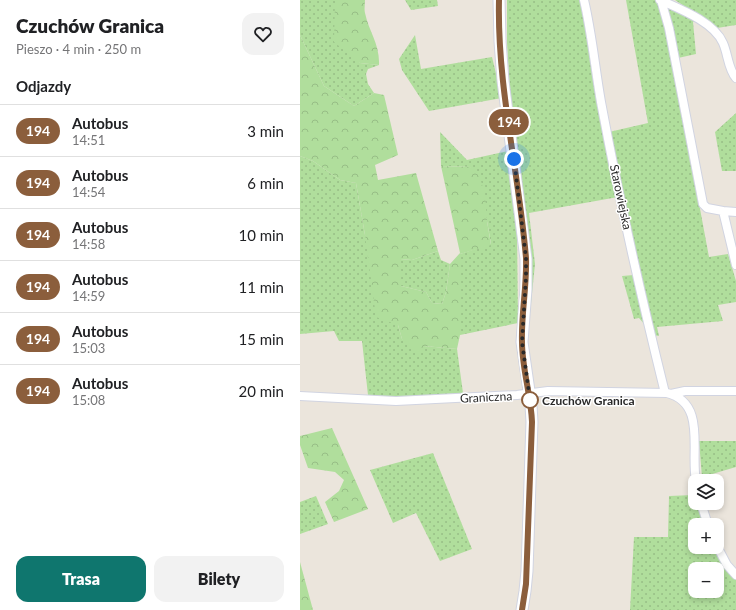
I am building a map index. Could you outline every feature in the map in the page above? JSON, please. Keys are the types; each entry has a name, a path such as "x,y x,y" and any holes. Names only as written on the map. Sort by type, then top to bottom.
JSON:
{"main road":[{"path":"499,0 503,81 526,258 522,342 531,405 532,428 528,556 526,591 522,610"}],"street":[{"name":"Starowiejska","path":"584,0 601,101 620,197 643,303 668,393"},
{"path":"661,0 689,14 715,31 723,43 733,74 736,78"},
{"path":"661,0 669,28 703,204 706,208 736,212"},
{"path":"723,211 736,265"},
{"name":"Graniczna","path":"300,396 396,401 517,395 548,391 668,393"},
{"path":"668,393 685,391 736,391"},
{"path":"668,393 684,402 693,418 695,433 695,474"},
{"path":"721,554 727,565 736,575"}],"green space":[{"path":"300,0 335,0 335,11 360,63 379,65 368,69 366,74 368,84 374,93 354,106 324,86 300,35"},
{"path":"335,0 365,0 365,13 378,51 379,65 360,63 334,42"},
{"path":"405,0 437,0 438,6 411,10"},
{"path":"507,0 581,0 618,197 529,213 535,264 529,323 531,273 510,90 507,43"},
{"path":"626,0 656,0 664,16 709,257 728,254 736,281 736,302 718,305 723,321 657,327 659,336 653,335 609,132 648,123"},
{"path":"675,0 736,0 736,25 717,28"},
{"path":"666,5 696,21 693,22 696,54 678,58"},
{"path":"300,35 324,86 354,106 374,93 384,95 398,155 375,165 378,180 416,173 438,251 412,260 401,259 401,286 426,292 432,303 442,304 446,292 450,264 460,253 441,166 470,167 478,172 485,194 491,245 460,254 460,335 457,349 424,346 418,353 402,339 398,325 376,317 365,235 356,183 340,180 313,161 300,156"},
{"path":"415,35 421,69 492,57 502,98 429,111 402,70 399,59"},
{"path":"736,113 736,171 722,171 715,132"},
{"path":"440,132 467,160 508,151 517,231 518,323 460,335 460,254 491,244 487,221 470,167 441,166"},
{"path":"300,156 313,161 340,180 356,183 365,235 402,339 424,346 457,349 463,393 399,397 368,395 362,341 339,341 334,331 300,334"},
{"path":"438,251 441,260 450,264 446,292 442,304 432,303 426,292 401,286 399,279 400,259 412,260"},
{"path":"634,275 645,325 639,318 634,319 622,276"},
{"path":"332,428 368,509 334,522 325,502 339,491 344,480 335,472 308,468 300,445 300,436"},
{"path":"699,441 736,441 736,467 712,474 702,474"},
{"path":"433,453 472,549 440,561 416,513 393,523 370,470"},
{"path":"688,495 688,510 700,510 702,518 688,518 688,554 720,554 736,579 736,610 630,610 634,537 668,537 669,496"},
{"path":"316,496 328,524 300,534 300,502"},
{"path":"300,562 313,610 300,610"}],"bus line":[{"name":"194","path":"499,0 503,81 526,258 526,289 522,342 532,422 526,584 522,610"}],"place":[{"name":"Czuchów Granica","path":"530,400"}],"route":[{"path":"514,159 526,258 526,289 522,342 530,400"}]}
